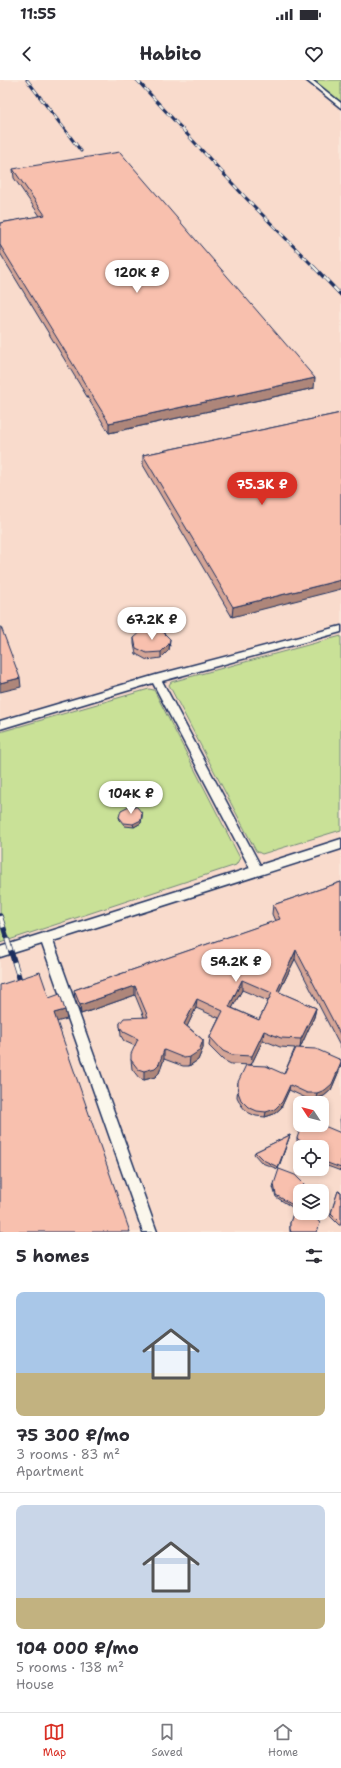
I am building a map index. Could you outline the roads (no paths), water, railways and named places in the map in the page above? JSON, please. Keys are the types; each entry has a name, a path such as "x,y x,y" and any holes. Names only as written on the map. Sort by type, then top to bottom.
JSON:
{"lane":[{"path":"309,80 341,106"},
{"path":"0,724 156,679 341,629"},
{"path":"156,679 257,870"},
{"path":"0,952 341,844"},
{"path":"46,938 150,1232"}],"railway":[{"path":"27,80 81,151"},
{"path":"137,80 244,196 315,268"},
{"path":"314,267 341,295"},
{"path":"0,916 22,987"}]}
